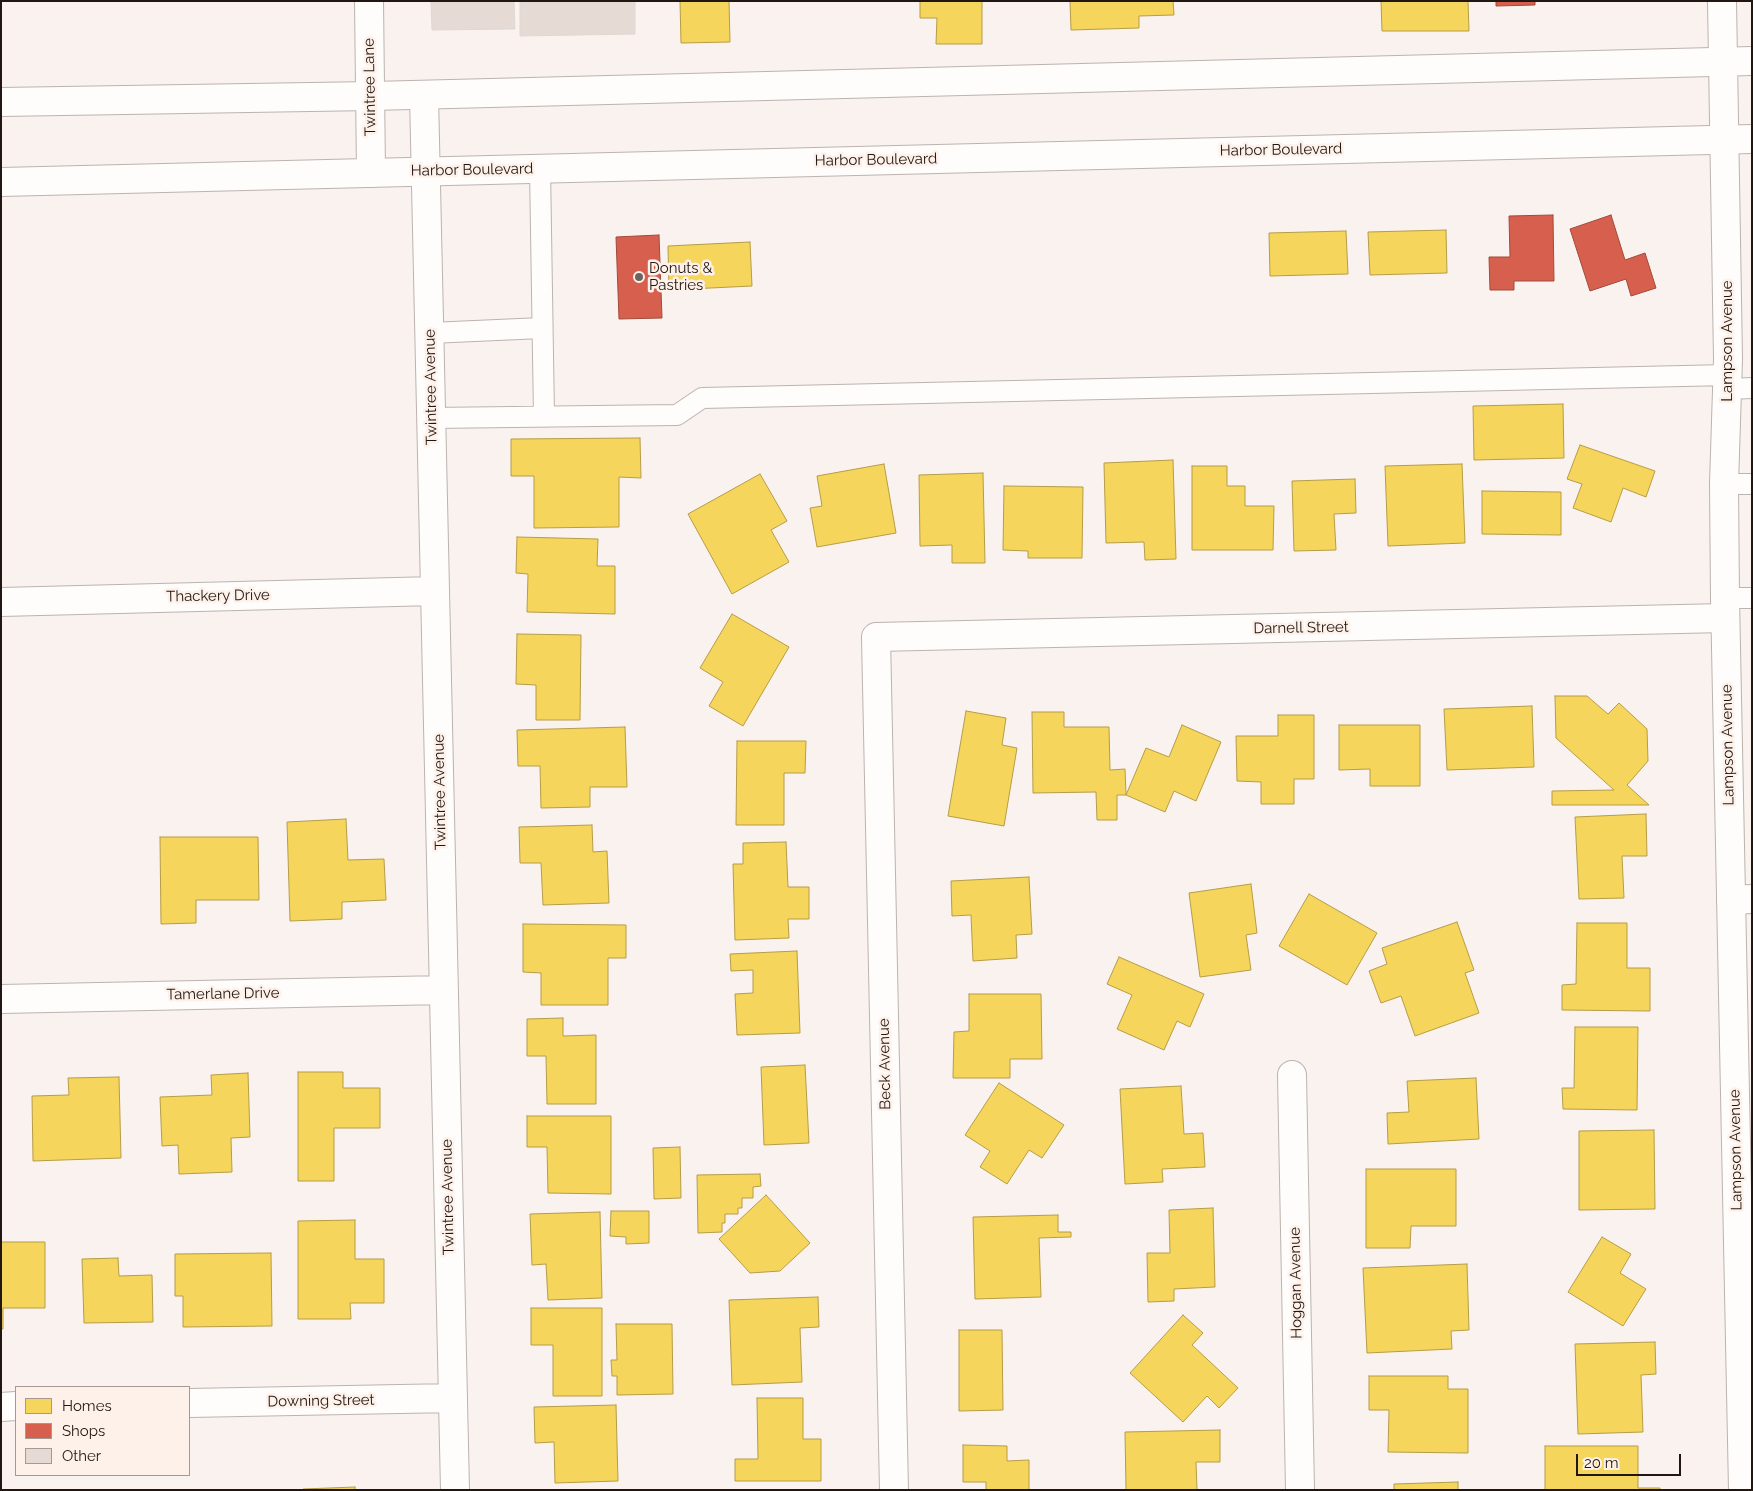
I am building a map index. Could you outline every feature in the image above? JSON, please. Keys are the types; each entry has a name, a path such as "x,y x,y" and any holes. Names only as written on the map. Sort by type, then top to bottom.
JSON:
{"street":[{"name":"Twintree Lane","path":"369,1 372,96 371,173"},
{"name":"Lampson Avenue","path":"1722,1 1724,139 1736,384 1724,484 1725,608 1741,899 1747,1452 1743,1490"},
{"path":"1,102 424,95 1752,61"},
{"name":"Twintree Avenue","path":"424,95 455,1490"},
{"name":"Harbor Boulevard","path":"1,182 1752,139"},
{"name":"Thackery Drive","path":"1,602 435,591"},
{"name":"Darnell Street","path":"876,637 1725,608"},
{"name":"Beck Avenue","path":"876,637 894,1490"},
{"name":"Tamerlane Drive","path":"1,999 444,990"},
{"name":"Hoggan Avenue","path":"1292,1076 1300,1490"},
{"name":"Downing Street","path":"190,1403 453,1398"},
{"path":"1,1407 15,1406"}],"lane":[{"path":"540,168 544,417"},
{"path":"430,333 542,328"},
{"path":"431,418 677,416 702,398 1736,384"},
{"path":"1724,484 1752,484"},
{"path":"1725,608 1752,598"}],"building: Homes":[{"path":"680,1 729,1 730,42 681,43"},
{"path":"920,1 982,1 982,44 936,44 937,18 920,18"},
{"path":"1070,1 1173,1 1174,15 1139,16 1139,28 1071,30"},
{"path":"1381,1 1468,1 1469,31 1382,31"},
{"path":"1446,230 1447,273 1370,275 1368,232"},
{"path":"1346,231 1348,274 1270,276 1269,233"},
{"path":"750,242 752,286 669,290 668,246"},
{"path":"1563,404 1564,458 1474,460 1473,406"},
{"path":"640,438 641,478 619,477 619,527 534,528 534,476 511,476 511,439"},
{"path":"1580,445 1655,471 1646,497 1623,488 1611,522 1573,508 1582,484 1567,479"},
{"path":"1173,460 1176,559 1145,560 1144,542 1106,543 1104,463"},
{"path":"884,464 896,533 817,547 810,508 822,506 817,476"},
{"path":"1462,464 1465,543 1388,546 1385,466"},
{"path":"1192,466 1227,466 1227,486 1245,486 1245,506 1274,506 1273,550 1192,550"},
{"path":"983,473 985,563 952,563 952,545 920,546 919,475"},
{"path":"760,474 787,521 771,530 789,562 732,594 688,514"},
{"path":"1355,479 1356,513 1334,514 1336,550 1294,551 1292,481"},
{"path":"1004,486 1083,487 1082,558 1028,558 1028,551 1003,550"},
{"path":"1482,491 1561,492 1561,535 1482,534"},
{"path":"517,537 598,539 597,566 615,566 615,614 527,612 528,574 516,573"},
{"path":"732,614 789,647 743,726 709,706 723,682 700,668"},
{"path":"517,634 581,635 580,720 536,720 536,685 516,684"},
{"path":"1555,696 1587,696 1608,714 1619,703 1647,729 1648,761 1627,785 1649,805 1552,805 1552,791 1614,790 1556,738"},
{"path":"1532,706 1534,767 1447,770 1444,709"},
{"path":"966,711 1006,718 1002,745 1017,748 1004,826 948,816"},
{"path":"1032,712 1064,712 1064,727 1109,727 1110,770 1125,769 1126,795 1117,795 1117,820 1097,820 1096,792 1033,793"},
{"path":"1278,715 1314,715 1314,779 1294,779 1294,804 1261,804 1261,782 1237,781 1236,736 1278,736"},
{"path":"1182,725 1221,742 1196,801 1174,791 1165,812 1126,795 1146,748 1169,757"},
{"path":"1339,725 1420,725 1420,786 1370,786 1370,769 1339,770"},
{"path":"625,727 627,787 590,787 590,807 541,808 540,766 518,766 517,730"},
{"path":"737,741 806,741 805,773 784,773 784,825 736,825"},
{"path":"1646,814 1647,856 1622,856 1624,898 1579,899 1575,817"},
{"path":"346,819 348,860 384,859 386,900 342,902 342,919 290,921 287,822"},
{"path":"592,825 593,852 607,851 609,903 543,905 541,863 520,863 519,827"},
{"path":"160,837 258,837 259,900 196,900 196,923 161,924"},
{"path":"786,842 788,887 809,887 809,919 788,919 789,938 735,940 733,864 743,864 743,843"},
{"path":"1029,877 1032,934 1016,935 1017,958 973,961 971,915 952,916 951,881"},
{"path":"1251,884 1257,933 1246,935 1251,970 1200,977 1189,893"},
{"path":"1309,894 1377,933 1347,985 1279,946"},
{"path":"1457,922 1474,970 1465,973 1479,1013 1415,1036 1401,996 1381,1003 1369,971 1387,964 1382,948"},
{"path":"1577,923 1627,923 1627,968 1650,968 1650,1011 1562,1010 1562,985 1576,984"},
{"path":"523,924 626,925 626,958 608,958 608,1005 541,1005 541,973 523,972"},
{"path":"797,951 800,1033 737,1035 735,994 753,993 753,970 731,971 730,954"},
{"path":"1119,957 1204,994 1190,1027 1177,1021 1164,1050 1117,1029 1132,995 1107,984"},
{"path":"969,994 1041,994 1042,1059 1010,1059 1010,1078 953,1078 954,1032 969,1031"},
{"path":"563,1018 563,1036 596,1035 596,1104 547,1104 546,1056 527,1056 527,1019"},
{"path":"1575,1027 1638,1027 1637,1110 1563,1109 1562,1088 1574,1088"},
{"path":"805,1065 809,1143 764,1145 761,1067"},
{"path":"298,1072 343,1072 343,1088 380,1088 380,1128 334,1128 334,1181 298,1181"},
{"path":"248,1073 250,1137 231,1138 232,1172 179,1174 178,1145 162,1146 160,1097 212,1095 211,1075"},
{"path":"119,1077 121,1158 33,1161 32,1096 69,1095 68,1078"},
{"path":"1476,1078 1479,1139 1388,1144 1387,1113 1409,1112 1407,1081"},
{"path":"999,1083 1064,1125 1042,1158 1029,1150 1007,1184 980,1167 990,1151 965,1135"},
{"path":"1181,1086 1184,1134 1203,1133 1205,1167 1162,1169 1163,1182 1125,1184 1120,1089"},
{"path":"527,1116 611,1116 611,1194 548,1193 547,1147 527,1147"},
{"path":"1654,1130 1655,1209 1579,1210 1579,1131"},
{"path":"680,1147 681,1198 654,1199 653,1148"},
{"path":"1366,1169 1456,1169 1456,1226 1411,1226 1410,1248 1366,1248"},
{"path":"760,1174 761,1186 753,1187 753,1198 742,1198 742,1208 738,1208 738,1214 725,1214 722,1232 698,1233 697,1175"},
{"path":"766,1195 810,1243 780,1271 750,1273 719,1239"},
{"path":"1213,1208 1215,1287 1174,1289 1174,1301 1148,1302 1147,1253 1170,1253 1169,1210"},
{"path":"611,1211 649,1211 649,1243 626,1244 626,1237 610,1236"},
{"path":"600,1212 602,1298 548,1300 546,1264 532,1265 530,1214"},
{"path":"1058,1215 1058,1232 1071,1232 1071,1237 1039,1238 1041,1297 975,1299 973,1217"},
{"path":"355,1220 355,1259 384,1259 384,1303 350,1303 351,1319 298,1319 298,1221"},
{"path":"1602,1237 1631,1254 1620,1273 1646,1289 1623,1326 1568,1292"},
{"path":"1,1242 45,1242 45,1308 3,1308 3,1329 1,1329"},
{"path":"271,1253 272,1326 183,1327 183,1296 175,1296 175,1254"},
{"path":"118,1258 119,1276 152,1275 153,1322 84,1323 82,1259"},
{"path":"1467,1264 1469,1330 1451,1331 1452,1349 1367,1353 1363,1268"},
{"path":"818,1297 819,1327 800,1328 802,1382 732,1385 729,1300"},
{"path":"531,1308 602,1308 602,1396 553,1396 553,1345 531,1345"},
{"path":"1183,1315 1203,1333 1192,1345 1238,1388 1219,1408 1207,1396 1183,1422 1130,1373"},
{"path":"616,1324 672,1324 673,1394 617,1395 617,1376 612,1376 611,1360 617,1360"},
{"path":"959,1330 1002,1330 1003,1410 959,1411"},
{"path":"1655,1342 1656,1374 1641,1375 1643,1432 1578,1434 1575,1344"},
{"path":"1369,1376 1448,1376 1448,1389 1468,1389 1468,1453 1388,1452 1389,1410 1369,1410"},
{"path":"757,1398 803,1398 803,1439 821,1439 821,1481 735,1481 735,1459 758,1459"},
{"path":"616,1405 618,1481 555,1483 554,1442 535,1443 534,1407"},
{"path":"1220,1430 1220,1462 1196,1462 1197,1490 1126,1490 1125,1432"},
{"path":"963,1445 1007,1446 1007,1461 1029,1460 1029,1490 986,1490 986,1482 963,1482"},
{"path":"1545,1446 1638,1446 1638,1488 1660,1488 1660,1490 1545,1490"},
{"path":"1458,1482 1458,1490 1394,1490 1394,1484"},
{"path":"355,1487 355,1490 303,1490 303,1489"}],"building: Shops":[{"path":"1496,1 1535,1 1535,5 1496,6"},
{"path":"1553,215 1554,281 1514,281 1514,290 1490,290 1489,257 1510,257 1509,216"},
{"path":"1611,215 1625,260 1645,253 1656,288 1631,296 1626,279 1590,291 1570,229"},
{"name":"Donuts & Pastries","path":"659,235 662,318 619,319 616,237"}],"building: Other":[{"path":"431,1 514,1 515,29 432,30"},
{"path":"520,1 635,1 635,34 520,36"}],"place":[{"name":"Donuts & Pastries","path":"639,277"}]}
